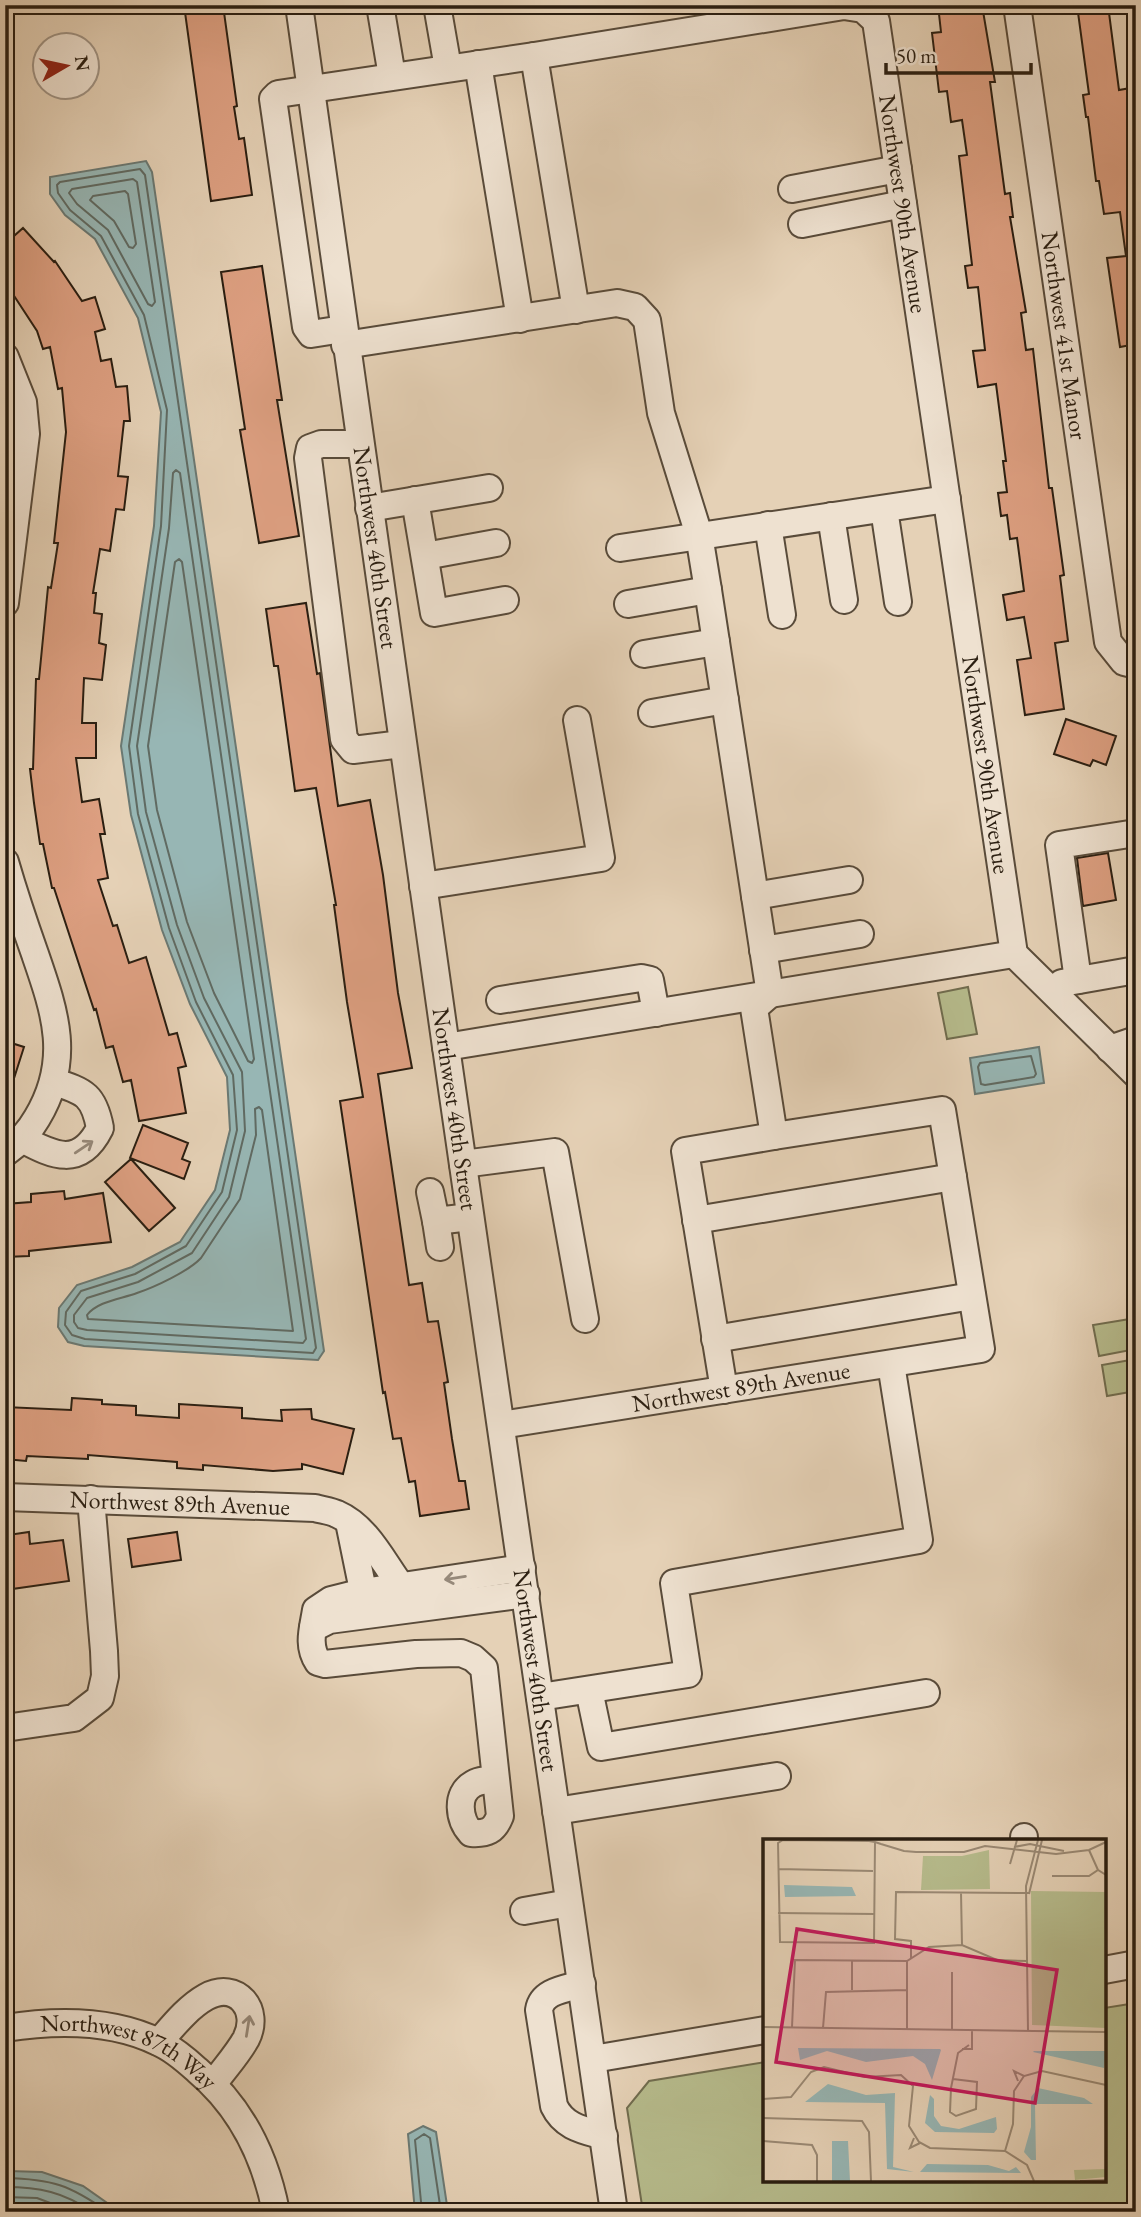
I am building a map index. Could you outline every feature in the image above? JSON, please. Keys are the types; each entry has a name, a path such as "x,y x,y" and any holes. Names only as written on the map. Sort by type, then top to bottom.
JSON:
{"street":[{"name":"Northwest 40th Street","path":"299,5 402,744 614,2212"},
{"path":"380,5 392,76"},
{"path":"437,5 448,68"},
{"name":"Northwest 41st Manor","path":"1017,5 1108,642 1130,663"},
{"name":"Northwest 90th Avenue","path":"344,337 311,334 306,327 273,99 278,94 844,6 863,9 876,22 1014,954"},
{"path":"534,56 576,310"},
{"path":"478,64 520,318"},
{"path":"792,189 898,169"},
{"path":"802,224 903,204"},
{"path":"344,337 520,318 617,303 635,307 646,320 661,412 699,536 771,994"},
{"path":"5,357 23,402 26,434 5,603"},
{"path":"360,444 321,444 310,448 308,458 344,738 353,750 402,744"},
{"path":"369,508 489,488"},
{"path":"620,548 947,499"},
{"path":"415,500 434,613 505,600"},
{"path":"884,509 898,602"},
{"path":"831,516 844,600"},
{"path":"768,526 782,615"},
{"path":"425,556 496,543"},
{"path":"628,604 708,590"},
{"path":"644,654 716,642"},
{"path":"652,713 725,700"},
{"path":"423,886 601,858 577,720"},
{"path":"1078,980 1059,845 1136,833"},
{"path":"5,862 52,1005 58,1055 54,1082 45,1104 14,1146 61,1156 79,1153 92,1143 100,1128 92,1101 79,1089 54,1082"},
{"path":"755,896 849,880"},
{"path":"763,950 860,934"},
{"path":"446,1047 1014,954 1136,1074"},
{"path":"1045,986 1136,970"},
{"path":"499,1000 641,978 650,980 656,1013"},
{"path":"771,994 754,1008 774,1136"},
{"path":"1110,1049 1136,1040"},
{"path":"715,1339 972,1296 942,1110 685,1151 715,1339 724,1390"},
{"path":"463,1164 555,1152 586,1319"},
{"path":"696,1220 953,1177"},
{"path":"430,1192 438,1234 471,1217"},
{"name":"Northwest 89th Avenue","path":"501,1425 981,1349 972,1296"},
{"path":"540,1697 688,1674 674,1583 919,1540 891,1364"},
{"name":"Northwest 89th Avenue","path":"5,1497 315,1508 339,1515 349,1522 374,1545 401,1586"},
{"path":"5,1728 74,1718 100,1698 105,1676 104,1651 90,1499"},
{"path":"349,1522 366,1603"},
{"path":"366,1603 401,1586 524,1581"},
{"path":"496,1780 484,1668 473,1658 461,1653 416,1654 326,1664 318,1662 313,1656 310,1640 316,1610 331,1600 442,1607 524,1581"},
{"path":"589,1690 601,1747 926,1693"},
{"path":"556,1811 777,1776"},
{"path":"524,1911 569,1903"},
{"path":"1106,1970 1136,1964"},
{"path":"582,1984 548,1994 540,2002 539,2010 554,2106 558,2114 567,2124 604,2136"},
{"path":"159,2042 205,1998 216,1992 229,1991 240,1997 250,2008 251,2020 247,2038 214,2084"},
{"name":"Northwest 87th Way","path":"5,2028 37,2023 103,2025 159,2042 187,2061 214,2084 237,2111 256,2144 268,2175 276,2212"},
{"path":"593,2059 763,2030"}],"green space":[{"path":"968,987 977,1034 947,1039 938,993"},
{"path":"1136,1318 1136,1349 1099,1356 1093,1325"},
{"path":"1136,1359 1136,1391 1107,1396 1102,1365"},
{"path":"1136,2003 1136,2212 643,2212 627,2108 649,2081 763,2062 763,2182 1106,2182 1106,2008"}],"water":[{"path":"146,161 152,172 324,1351 318,1360 84,1346 68,1342 58,1327 59,1308 77,1285 132,1267 180,1242 215,1190 230,1130 227,1077 190,1004 162,930 131,815 121,746 154,526 161,412 138,318 95,239 65,215 50,194 50,177"},
{"path":"1039,1047 1044,1083 975,1094 970,1058"},
{"path":"423,2126 436,2132 448,2212 415,2212 408,2134"},
{"path":"5,2172 42,2172 83,2186 120,2212 5,2212"}],"building":[{"path":"184,5 223,5 237,106 234,107 239,139 244,138 252,195 211,201"},
{"path":"938,5 982,5 995,82 990,82 1005,194 1010,193 1013,217 1010,217 1026,312 1021,313 1026,350 1033,349 1049,488 1052,488 1064,575 1060,576 1068,641 1055,643 1064,709 1025,715 1017,660 1031,658 1024,617 1007,620 1003,595 1024,591 1017,538 1010,539 1007,515 1001,516 998,493 1007,492 1003,461 1006,461 996,384 978,387 973,351 985,350 978,287 968,288 965,266 972,265 959,156 967,155 962,120 951,122 947,91 939,92 932,33 941,32"},
{"path":"1077,5 1108,5 1119,90 1136,87 1136,111 1129,112 1136,162 1136,344 1120,347 1107,258 1126,256 1120,212 1104,214 1099,181 1096,181 1083,95 1089,94"},
{"path":"23,228 55,261 82,301 95,297 105,329 95,332 101,361 111,359 116,387 127,386 130,421 124,421 118,476 128,477 124,510 116,509 110,551 100,549 93,593 96,593 94,613 102,614 99,643 106,645 102,680 84,678 82,723 96,723 96,758 76,758 82,802 99,799 105,834 100,834 108,878 98,880 113,926 117,925 129,963 146,957 169,1035 177,1033 186,1066 178,1068 186,1113 139,1121 131,1080 123,1082 113,1046 106,1048 96,1009 94,1010 52,888 43,844 40,844 34,803 30,769 33,769 36,679 39,679 48,587 51,588 58,543 54,543 66,432 62,388 58,389 50,347 43,349 37,331 5,282 5,244"},
{"path":"262,266 282,400 277,400 299,536 259,543 240,430 245,429 221,272"},
{"path":"306,603 317,674 320,673 338,806 370,800 398,993 412,1068 378,1074 409,1285 422,1283 428,1322 438,1321 448,1382 444,1383 452,1439 459,1481 465,1481 469,1509 420,1516 415,1481 409,1482 401,1438 393,1439 385,1392 383,1393 340,1101 363,1097 347,1002 336,905 316,788 295,791 278,666 274,666 266,609"},
{"path":"1066,719 1116,736 1106,765 1093,760 1090,766 1054,754"},
{"path":"1108,853 1116,900 1083,906 1077,858"},
{"path":"5,1041 24,1047 9,1094 5,1094"},
{"path":"143,1125 188,1143 182,1159 190,1162 184,1179 130,1158"},
{"path":"131,1159 175,1208 149,1231 105,1182"},
{"path":"64,1191 65,1199 103,1193 111,1242 29,1251 29,1256 5,1257 5,1204 31,1202 31,1194"},
{"path":"72,1398 102,1400 102,1404 136,1406 136,1415 179,1418 179,1404 242,1408 242,1418 282,1421 281,1410 311,1409 312,1419 354,1429 343,1474 302,1464 302,1469 273,1471 203,1465 203,1470 177,1468 177,1462 88,1455 88,1459 27,1456 26,1461 5,1459 5,1407 71,1410"},
{"path":"29,1532 30,1544 63,1540 69,1581 5,1590 5,1549 10,1548 8,1535"},
{"path":"177,1532 181,1560 132,1567 128,1539"}]}
